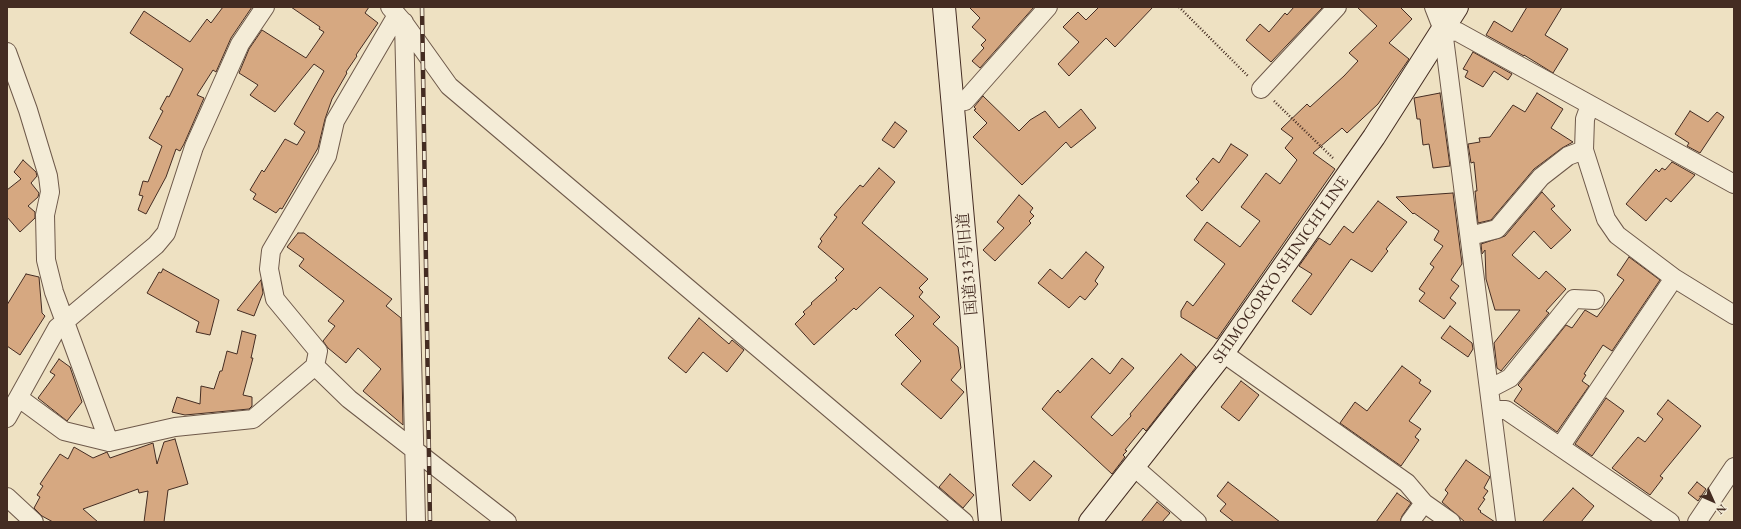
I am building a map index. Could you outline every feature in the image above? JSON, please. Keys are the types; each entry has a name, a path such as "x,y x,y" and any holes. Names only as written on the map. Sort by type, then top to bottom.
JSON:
{"main road":[{"name":"国道313号旧道","path":"944,7 990,522"},
{"name":"SHIMOGORYO SHINICHI LINE","path":"1090,522 1222,353 1374,137 1457,7"}],"street":[{"path":"7,418 57,328 156,245 166,233 194,147 240,44 265,7"},
{"path":"953,103 965,101 1048,7"},
{"path":"1261,89 1337,7"},
{"path":"1434,7 1443,30 1506,522"},
{"path":"19,398 64,431 108,442 175,427 253,419 315,366 318,352 275,299 270,269 272,251 327,156 335,121 399,13"},
{"path":"399,13 416,451 416,522"},
{"path":"399,13 449,86 964,522"},
{"path":"1443,30 1458,32 1734,184"},
{"path":"7,52 28,110 48,176 50,192 45,215 46,260 64,322 108,442"},
{"path":"1590,105 1585,119 1584,150 1606,219 1618,235 1674,278 1734,315"},
{"path":"1470,236 1497,229 1541,177 1568,156 1584,150"},
{"path":"1560,447 1674,278"},
{"path":"1489,389 1510,378 1574,299 1594,300"},
{"path":"1222,353 1407,482 1424,503 1451,522"},
{"path":"315,366 349,399 507,522"},
{"path":"1492,410 1506,410 1670,522"},
{"path":"1134,467 1197,522"},
{"path":"1697,522 1734,467"},
{"path":"7,497 34,522"},
{"path":"1410,522 1424,503"}],"building":[{"path":"223,7 252,7 231,38 216,72 213,70 197,95 204,98 184,144 180,151 176,149 166,177 146,214 138,210 143,196 139,195 143,181 148,182 162,146 149,138 163,111 160,109 167,96 169,97 183,69 130,33 144,11 190,42 207,19 211,23"},
{"path":"291,7 369,7 365,13 378,23 356,55 357,56 346,72 347,73 332,99 325,119 318,148 282,209 280,208 276,213 253,199 256,194 250,190 262,170 264,172 285,139 297,145 305,132 294,124 324,71 314,64 275,112 250,95 258,85 239,73 249,49 262,30 306,58 324,32 319,29 320,27"},
{"path":"969,7 1034,7 980,68 972,61 984,48 981,45 986,40 972,27 980,18"},
{"path":"1099,7 1153,7 1115,47 1106,38 1069,76 1058,64 1079,42 1063,27 1078,12 1086,20"},
{"path":"1294,7 1323,7 1271,62 1246,40 1260,24 1269,32 1285,13 1287,15"},
{"path":"1357,7 1400,7 1412,19 1389,43 1409,59 1378,104 1347,133 1342,128 1313,153 1335,169 1217,339 1181,317 1181,311 1187,301 1193,306 1225,264 1194,240 1207,222 1240,247 1260,221 1241,207 1266,173 1280,184 1297,160 1285,148 1293,138 1281,129 1307,104 1310,107 1358,61 1349,53 1377,26"},
{"path":"1527,7 1562,7 1545,35 1568,49 1553,73 1524,55 1486,35 1494,21 1512,32"},
{"path":"1473,52 1512,74 1508,80 1494,71 1483,87 1465,77 1468,71 1463,69"},
{"path":"1440,93 1450,166 1433,168 1429,144 1423,145 1420,119 1417,119 1414,98"},
{"path":"1537,93 1563,109 1551,128 1573,142 1562,148 1534,169 1491,220 1478,223 1474,162 1471,163 1468,144 1480,142 1479,138 1490,137 1513,105 1525,112"},
{"path":"983,96 1019,131 1030,120 1045,111 1059,128 1081,109 1096,128 1071,148 1066,142 1022,185 973,137 987,123 974,110 976,109 974,107"},
{"path":"1690,111 1708,122 1717,112 1724,117 1700,153 1687,146 1689,143 1675,134"},
{"path":"895,122 907,131 894,148 882,140"},
{"path":"1231,144 1248,155 1202,211 1186,196 1199,182 1196,179 1213,158 1219,163"},
{"path":"23,160 36,172 37,176 31,183 39,193 38,197 28,206 35,212 35,218 20,232 7,217 7,190 21,179 14,172"},
{"path":"1672,162 1695,175 1671,202 1666,198 1646,221 1626,204 1656,169 1659,172 1662,168 1665,170"},
{"path":"879,168 895,182 862,223 928,279 919,288 923,292 919,297 940,317 933,324 958,347 961,368 951,380 964,392 941,419 901,384 921,361 895,335 914,316 880,287 856,310 854,308 814,345 795,324 805,314 803,312 812,304 811,303 837,280 835,278 844,269 818,247 822,241 820,239 837,217 834,215 860,185 863,187"},
{"path":"1542,192 1555,206 1551,209 1571,230 1551,249 1534,231 1512,255 1539,279 1546,271 1566,289 1546,311 1549,313 1501,371 1497,368 1494,343 1520,310 1495,310 1486,279 1485,250 1482,254 1481,244 1505,236"},
{"path":"1453,193 1462,264 1451,280 1459,286 1450,298 1456,303 1444,319 1419,301 1425,293 1419,289 1434,267 1430,264 1443,246 1434,240 1439,231 1414,213 1413,214 1396,197"},
{"path":"1019,195 1033,208 1030,212 1034,216 1029,221 1031,223 995,261 983,250 1004,228 997,222"},
{"path":"1378,201 1407,222 1386,249 1388,251 1372,272 1351,259 1311,315 1292,301 1312,274 1299,266 1319,238 1330,245 1344,226 1353,233"},
{"path":"298,233 304,233 392,299 386,306 401,318 403,425 363,391 381,369 358,348 346,363 328,348 323,341 335,326 328,321 344,301 299,266 304,259 287,247"},
{"path":"1086,252 1104,267 1095,281 1098,284 1085,300 1080,296 1069,308 1038,283 1050,269 1062,279"},
{"path":"1629,257 1660,280 1612,351 1603,345 1584,374 1586,375 1582,381 1589,386 1557,432 1514,401 1522,389 1518,385 1566,325 1572,328 1585,310 1597,317 1624,280 1617,275"},
{"path":"163,269 219,300 210,335 196,332 199,322 147,293 159,272 161,273"},
{"path":"26,274 39,277 42,313 45,316 20,355 7,346 7,305"},
{"path":"261,280 263,293 254,316 237,310"},
{"path":"699,318 729,344 732,340 744,350 727,372 703,352 686,373 668,358"},
{"path":"1450,326 1472,343 1473,349 1468,357 1441,338"},
{"path":"242,331 256,335 251,358 253,358 243,395 252,397 252,406 249,409 185,415 172,412 177,397 200,404 201,386 214,389 220,371 222,371 227,351 237,354"},
{"path":"1181,354 1196,367 1146,431 1143,428 1125,450 1127,451 1123,455 1125,457 1112,474 1042,409 1055,393 1058,390 1060,393 1092,358 1110,374 1122,358 1134,368 1091,417 1112,436 1131,416 1130,414"},
{"path":"59,359 70,367 82,402 67,421 38,398 55,375 50,372"},
{"path":"1402,366 1421,380 1419,383 1431,391 1409,421 1421,429 1415,437 1419,440 1401,466 1340,423 1355,402 1367,411"},
{"path":"1241,381 1259,395 1239,421 1221,407"},
{"path":"1606,398 1624,411 1592,456 1575,444"},
{"path":"1668,400 1701,426 1660,476 1663,478 1650,495 1612,468 1638,437 1645,442 1663,419 1657,414"},
{"path":"175,439 188,484 168,490 164,522 144,522 148,491 139,493 138,489 83,509 98,522 53,522 42,516 34,508 40,497 37,495 43,486 40,484 60,454 68,459 74,447 93,458 107,452 110,458 153,443 157,464 164,442"},
{"path":"1466,460 1490,477 1484,488 1488,491 1483,498 1485,499 1478,509 1495,522 1465,522 1442,502 1448,493 1445,490"},
{"path":"1034,461 1052,476 1030,501 1012,485"},
{"path":"950,474 974,495 963,508 939,487"},
{"path":"1228,482 1280,522 1234,522 1220,511 1226,504 1217,496"},
{"path":"1697,482 1706,489 1698,501 1688,493"},
{"path":"1573,488 1594,506 1581,522 1542,522"},
{"path":"1397,493 1411,503 1402,516 1400,522 1376,522"},
{"path":"1157,502 1170,513 1162,522 1141,522"}],"railway":[{"path":"422,7 430,522"}]}
